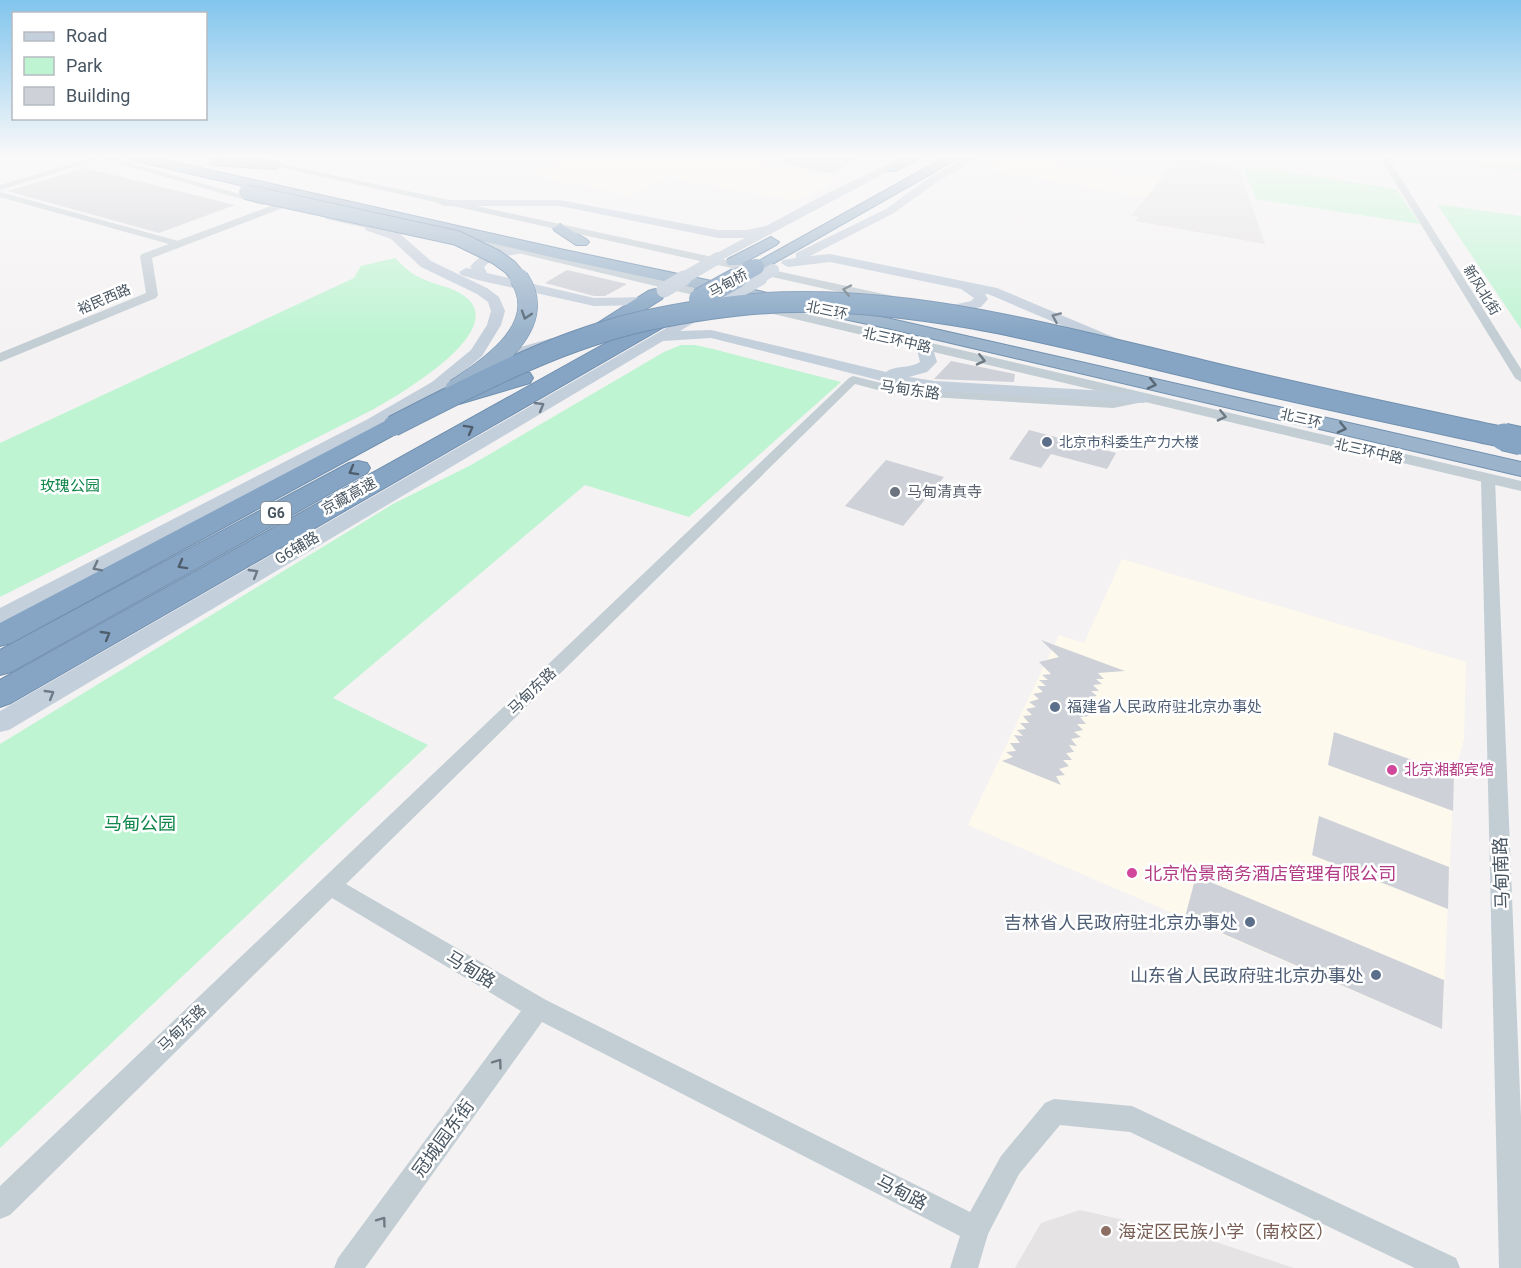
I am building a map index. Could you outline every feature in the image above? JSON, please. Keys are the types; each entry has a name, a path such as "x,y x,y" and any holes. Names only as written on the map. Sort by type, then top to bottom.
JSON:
{"highway":[{"path":"0,636 474,377 505,353 528,314 530,298 517,273 482,249 456,238 352,215"},
{"name":"北三环","path":"390,215 560,254 892,318 1521,452"},
{"name":"北三环","path":"458,215 581,242 1521,469"},
{"path":"729,256 812,215"},
{"path":"765,268 855,215"},
{"path":"560,228 581,242"},
{"path":"518,250 560,254"},
{"name":"马甸桥","path":"681,298 729,256"},
{"name":"马甸桥","path":"681,298 765,268"},
{"name":"京藏高速","path":"0,664 551,362 681,298"},
{"name":"京藏高速","path":"0,695 308,519 681,298"},
{"path":"384,425 491,377 596,335 640,322 779,302 819,302 906,309 1009,328 1521,441"},
{"path":"892,318 945,311"},
{"path":"892,318 924,346"},
{"path":"384,425 522,378"},
{"path":"1352,398 1487,444"},
{"path":"1333,443 1521,469"},
{"path":"308,519 472,446"}],"main road":[{"path":"560,228 560,224 575,215"},
{"path":"623,215 718,234 746,234 765,230"},
{"path":"729,256 765,230 793,215"},
{"path":"788,262 882,215"},
{"path":"0,618 384,425 461,368 482,345 494,325 498,311 494,300 482,291 431,267 395,236 369,226"},
{"path":"405,232 442,261 456,269 483,277 594,302 681,298 711,321 715,328 729,337"},
{"path":"718,234 729,240 729,256"},
{"path":"836,239 830,249 839,258 992,291 1106,340 1149,355"},
{"path":"483,277 477,267 481,261 500,253 518,250"},
{"path":"765,268 816,258 851,261"},
{"path":"945,311 976,304 981,299 976,292 964,285"},
{"path":"461,368 564,340 610,318 681,298"},
{"name":"G6辅路","path":"0,723 656,339 681,298"},
{"path":"594,302 608,313 610,318"},
{"path":"656,339 694,333 729,337 898,380 935,386 1144,398"},
{"path":"844,366 892,373 911,372 923,368 928,362 924,346"}],"street":[{"path":"76,215 179,244"},
{"name":"裕民西路","path":"0,358 152,295 146,256 255,215"},
{"name":"北三环中路","path":"320,215 369,226 518,250 1521,486"},
{"path":"500,215 1521,433"},
{"name":"新风北街","path":"1420,215 1521,378"},
{"name":"马甸东路","path":"0,1205 853,380 897,391 946,395 1113,404 1144,398"},
{"name":"马甸南路","path":"1488,479 1513,1268"},
{"name":"马甸路","path":"330,885 538,1008 976,1229"},
{"name":"冠城园东街","path":"348,1268 538,1008"},
{"path":"964,1268 976,1229 1010,1165 1054,1112 1132,1119 1446,1268"}],"shaded area":[{"path":"1255,215 1265,244 1135,221 1139,217 1131,216"},
{"path":"1122,559 1466,662 1464,739 1454,775 1442,1029 968,825 1059,635 1084,643"},
{"name":"海淀区民族小学（南校区）","path":"1080,1210 1207,1239 1294,1268 1015,1268 1041,1223"}],"green space":[{"path":"1362,215 1414,215 1420,224"},
{"path":"1445,215 1521,216 1521,329"},
{"name":"玫瑰公园","path":"395,258 417,276 462,294 475,312 473,328 461,345 444,362 374,409 0,597 0,443 354,278 361,266"},
{"name":"马甸公园","path":"681,345 713,349 841,382 689,517 585,485 333,698 428,745 0,1148 0,744 393,504 471,465 664,352"}],"building":[{"path":"94,215 207,215 159,233"},
{"path":"567,270 627,284 605,296 594,296 545,283"},
{"path":"951,361 1015,374 1014,382 934,379"},
{"name":"北京市科委生产力大楼","path":"1029,430 1116,453 1107,469 1051,454 1041,468 1009,459"},
{"name":"马甸清真寺","path":"886,460 944,477 903,526 845,506"},
{"path":"1041,640 1125,671 1098,673 1104,679 1096,679 1102,684 1093,685 1099,691 1091,691 1097,696 1088,697 1094,703 1085,704 1092,710 1083,711 1089,716 1080,717 1086,724 1077,724 1083,730 1074,732 1081,737 1071,739 1077,746 1069,745 1074,752 1066,753 1072,760 1063,760 1069,766 1059,769 1065,775 1056,776 1061,785 1002,761 1013,757 1006,752 1016,751 1010,743 1020,743 1014,735 1023,736 1017,730 1026,729 1020,723 1029,723 1023,716 1032,715 1026,709 1036,707 1029,702 1039,699 1033,694 1043,692 1037,686 1046,686 1039,680 1048,680 1042,675 1051,674 1039,662 1059,657"},
{"path":"1334,732 1454,775 1453,811 1328,765"},
{"path":"1319,816 1449,867 1448,909 1312,855"},
{"path":"1196,876 1444,980 1442,1029 1185,917"}],"place":[{"name":"北京市科委生产力大楼","path":"1047,442"},
{"name":"马甸清真寺","path":"895,492"},
{"name":"福建省人民政府驻北京办事处","path":"1055,707"},
{"name":"北京湘都宾馆","path":"1392,770"},
{"name":"北京怡景商务酒店管理有限公司","path":"1132,873"},
{"name":"吉林省人民政府驻北京办事处","path":"1250,922"},
{"name":"山东省人民政府驻北京办事处","path":"1376,975"},
{"name":"海淀区民族小学（南校区）","path":"1106,1231"}]}
